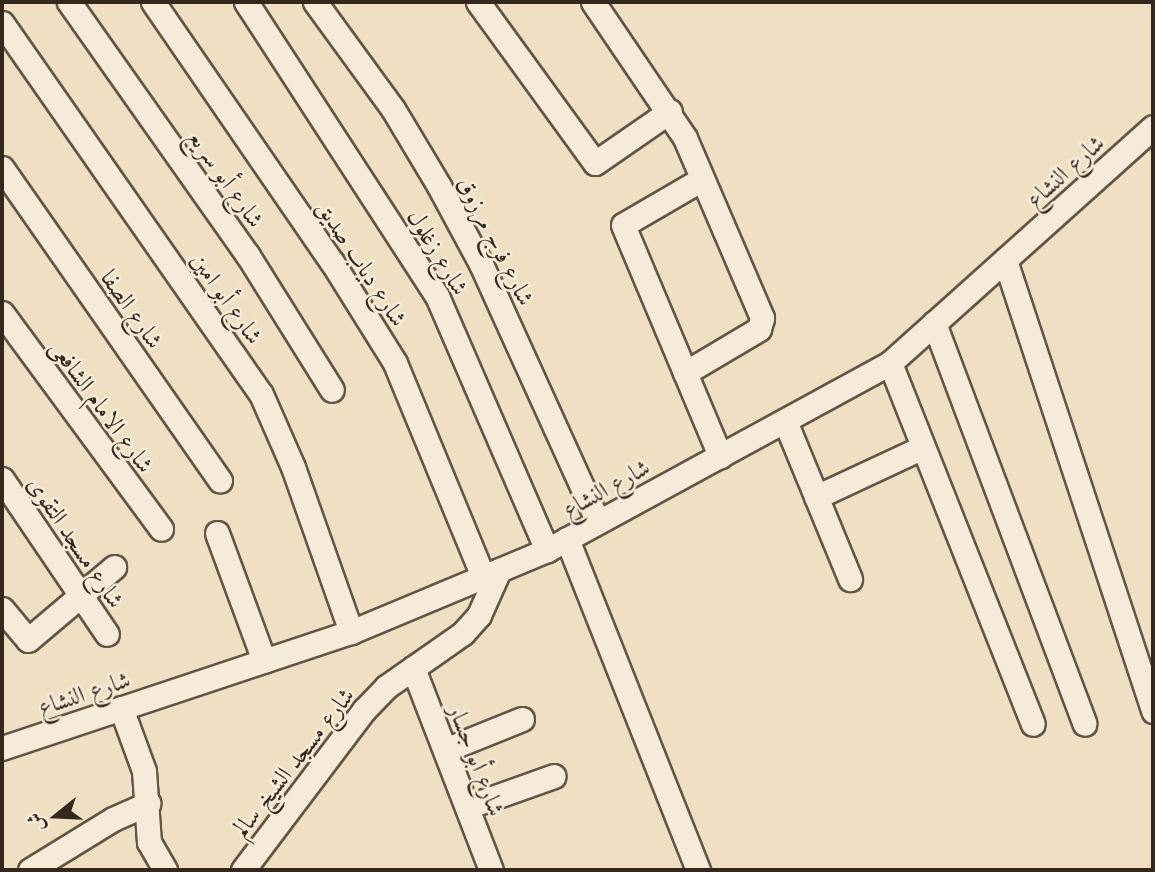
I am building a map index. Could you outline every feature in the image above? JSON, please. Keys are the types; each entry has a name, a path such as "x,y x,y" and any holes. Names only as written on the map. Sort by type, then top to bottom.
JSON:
{"street":[{"name":"شارع أبو سريع","path":"69,2 247,254 332,390"},
{"name":"شارع دياب صديق","path":"153,2 332,262 395,363 491,574"},
{"name":"شارع زغلول","path":"246,2 437,296 557,545 698,870"},
{"name":"شارع فرج مرزوق","path":"315,2 393,109 445,197 481,264 598,522"},
{"path":"478,2 595,163 670,111"},
{"path":"593,2 670,111 702,178 763,325 685,373"},
{"name":"شارع أبو امين","path":"2,23 261,394 293,467 351,632"},
{"name":"شارع النشاع","path":"2,748 351,632 557,545 890,363 1153,127"},
{"name":"شارع الصفا","path":"2,168 220,480"},
{"path":"702,178 623,225 720,456"},
{"path":"1005,260 1153,710"},
{"name":"شارع الامام الشافعى","path":"2,313 161,529"},
{"path":"934,323 1085,724"},
{"path":"890,363 1033,724"},
{"path":"785,421 850,579"},
{"path":"816,497 923,447"},
{"name":"شارع مسجد التقوى","path":"2,479 107,634"},
{"path":"217,533 264,661"},
{"path":"2,610 26,640 114,567"},
{"name":"شارع مسجد الشيخ سالم","path":"243,870 363,710 413,668 463,633 492,593 491,574"},
{"name":"شارع أبو جسار","path":"413,668 491,870"},
{"path":"121,708 145,771 149,803 149,842 165,870"},
{"path":"445,750 522,719"},
{"path":"467,807 554,776"},
{"path":"30,870 149,803"}]}
